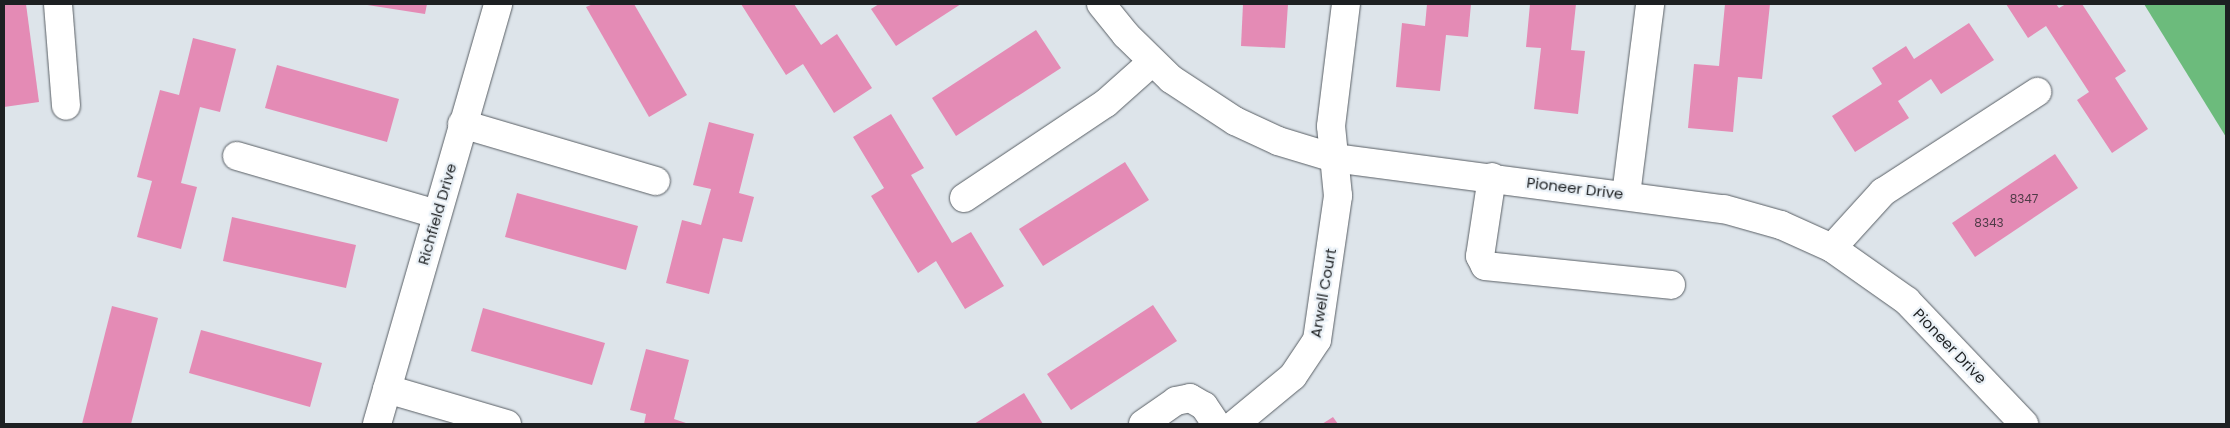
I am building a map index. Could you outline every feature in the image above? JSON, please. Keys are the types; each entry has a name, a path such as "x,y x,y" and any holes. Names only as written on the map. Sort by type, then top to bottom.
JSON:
{"street":[{"path":"58,4 66,106"},
{"name":"Richfield Drive","path":"378,424 462,124 498,4"},
{"name":"Pioneer Drive","path":"1101,4 1152,62 1196,98 1235,121 1278,141 1334,158 1492,177 1724,209 1781,225 1832,248 1907,301 2024,424"},
{"name":"Arwell Court","path":"1235,424 1292,376 1317,340 1338,196 1331,126 1346,4"},
{"path":"1626,195 1650,4"},
{"path":"964,198 1106,103 1152,62"},
{"path":"1832,248 1883,192 2037,92"},
{"path":"462,124 656,181"},
{"path":"237,156 437,214"},
{"path":"1492,177 1480,256 1485,266 1671,285"},
{"path":"387,389 507,424"},
{"path":"1143,424 1176,401 1190,398 1204,406 1216,424"}],"green space":[{"path":"2144,4 2226,4 2226,137"}],"building":[{"path":"4,4 26,4 39,102 4,107"},
{"path":"361,4 427,4 425,14"},
{"path":"593,4 634,4 687,95 649,117 586,7"},
{"path":"741,4 794,4 821,45 837,34 872,88 834,113 803,64 786,75"},
{"path":"879,4 961,4 896,46 871,9"},
{"path":"1243,4 1288,4 1285,48 1241,46"},
{"path":"1427,4 1471,4 1468,37 1446,35 1440,91 1396,87 1402,23 1425,26"},
{"path":"1530,4 1576,4 1571,50 1585,51 1578,114 1534,109 1541,48 1526,47"},
{"path":"1725,4 1770,4 1762,79 1738,77 1733,132 1688,128 1694,64 1719,66"},
{"path":"2006,4 2056,4 2059,8 2066,4 2082,4 2126,71 2115,78 2148,129 2112,153 2077,100 2089,92 2046,26 2028,38"},
{"path":"1969,23 1994,60 1941,94 1931,79 1898,101 1909,118 1855,152 1832,116 1882,84 1872,68 1906,46 1914,59"},
{"path":"1036,30 1061,68 956,136 932,98"},
{"path":"193,38 236,49 220,112 200,107 181,183 197,187 181,249 137,237 152,181 137,177 160,90 179,95"},
{"path":"277,65 399,99 387,142 265,108"},
{"path":"891,114 924,168 911,175 952,243 971,232 1004,286 965,309 936,261 918,273 871,196 884,188 853,137"},
{"path":"709,122 754,134 739,193 754,197 742,242 723,238 709,294 666,283 682,220 701,225 711,189 693,185"},
{"path":"2055,154 2078,188 1975,257 1952,223"},
{"path":"1125,162 1149,200 1043,266 1019,229"},
{"path":"517,193 638,226 626,270 505,237"},
{"path":"232,217 356,245 346,288 223,261"},
{"path":"1153,305 1177,341 1071,410 1047,374"},
{"path":"112,306 158,318 131,424 82,424"},
{"path":"483,308 605,343 592,385 471,351"},
{"path":"201,330 322,363 310,407 189,373"},
{"path":"646,349 689,360 674,419 689,424 644,424 646,414 630,410"},
{"path":"1024,393 1043,424 974,424"},
{"path":"1333,417 1338,424 1322,424"}]}
